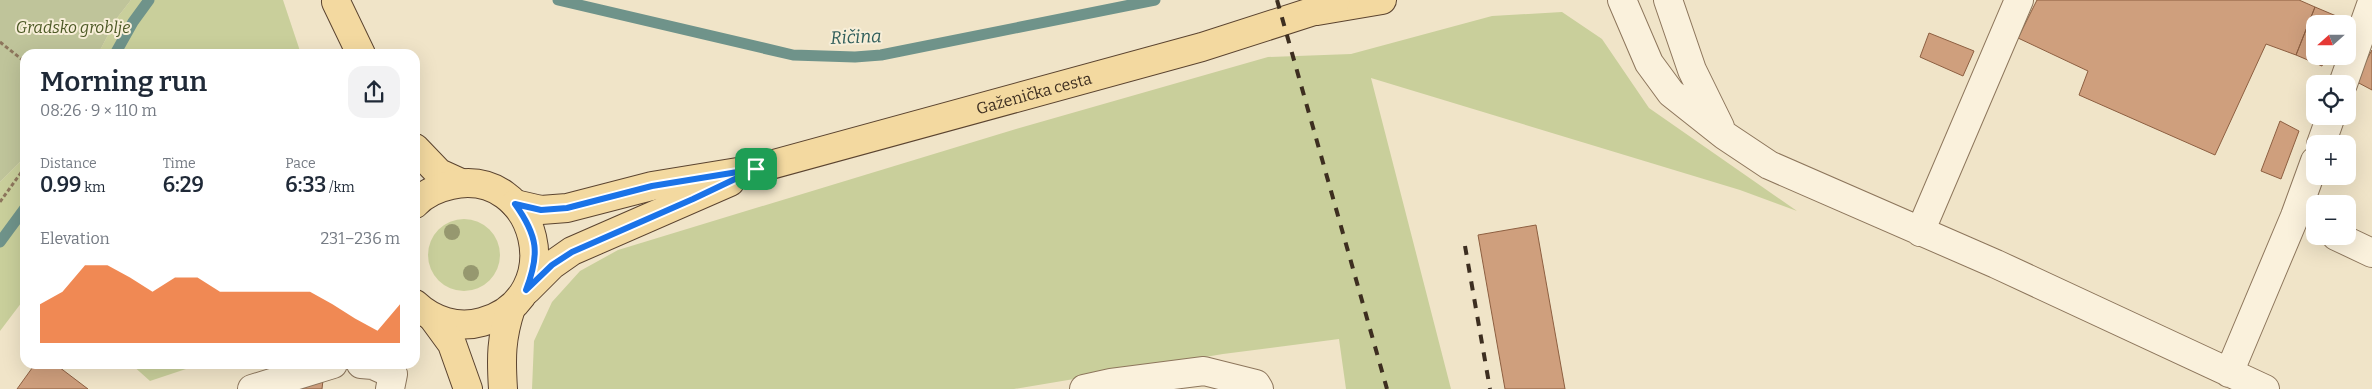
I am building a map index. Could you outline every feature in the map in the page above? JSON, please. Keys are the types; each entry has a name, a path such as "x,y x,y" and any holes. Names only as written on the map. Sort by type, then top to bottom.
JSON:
{"main road":[{"name":"Gaženička cesta","path":"515,204 541,210 567,208 652,186 756,169 1202,47 1311,12 1336,0"},
{"name":"Gaženička cesta","path":"1311,12 1382,0"},
{"path":"336,1 349,49"},
{"path":"336,1 359,49"},
{"path":"420,153 439,173 461,183"},
{"name":"Gaženička cesta","path":"518,299 552,265 572,252 756,169"},
{"path":"420,199 440,187 461,183 481,184 500,192 515,204 529,223 535,246 534,269 503,332 500,357 503,389"},
{"path":"424,311 452,324 473,324 493,319 518,299"},
{"path":"424,311 452,344 468,389"}],"street":[{"path":"1622,0 1649,63 1671,93 1724,135 1768,164 1996,264 2265,389"},
{"path":"1668,0 1692,70 1724,135"},
{"path":"1920,232 2019,0"},
{"path":"2346,75 2372,2"},
{"path":"2229,372 2305,221 2311,185"},
{"path":"2354,245 2372,254"},
{"path":"252,389 317,369"},
{"path":"377,369 392,381"},
{"path":"1084,389 1111,383 1204,371 1256,384 1259,389"}],"path":[{"path":"0,42 20,58"},
{"path":"0,202 20,174"}],"green space":[{"name":"Gradsko groblje","path":"0,0 131,0 117,18 101,49 20,49 20,162 0,182"},
{"path":"131,0 283,0 299,49 101,49 117,18"},
{"path":"1562,12 1602,39 1649,108 1797,211 1740,190 1371,78 1451,389 1346,389 1339,339 1223,354 1014,389 532,389 534,341 552,302 580,271 618,250 1016,129 1268,57 1351,54 1492,16"},
{"path":"20,162 20,305 0,331 0,182"},
{"path":"464,219 478,222 490,229 497,241 500,255 497,269 490,281 478,288 464,291 450,288 438,281 431,269 428,255 431,241 438,229 450,222"},
{"path":"137,369 186,369 150,381"}],"building":[{"path":"2037,0 2299,0 2315,7 2312,15 2306,15 2306,30 2296,55 2266,44 2215,155 2079,95 2088,71 2018,38"},
{"path":"2315,7 2334,15 2312,15"},
{"path":"2306,30 2306,59 2296,55"},
{"path":"1929,33 1974,51 1963,76 1920,57"},
{"path":"2372,50 2372,90 2356,82"},
{"path":"2280,121 2299,131 2281,179 2261,171"},
{"path":"1536,225 1565,389 1505,389 1478,235"},
{"path":"31,369 62,369 88,389 17,389"},
{"path":"323,380 322,389 301,389"}],"waterway":[{"name":"Ričina","path":"118,49 133,22 149,0"},
{"name":"Ričina","path":"558,0 793,55 855,57 881,55 1155,0"},
{"name":"Ričina","path":"0,242 20,215"}],"railway":[{"path":"1277,0 1387,389"},
{"path":"1465,246 1490,389"}],"route":[{"path":"756,169 648,219 597,239 572,252 552,265 526,290 534,269 535,246 529,223 515,204 541,210 567,208 652,186 756,169"}]}
